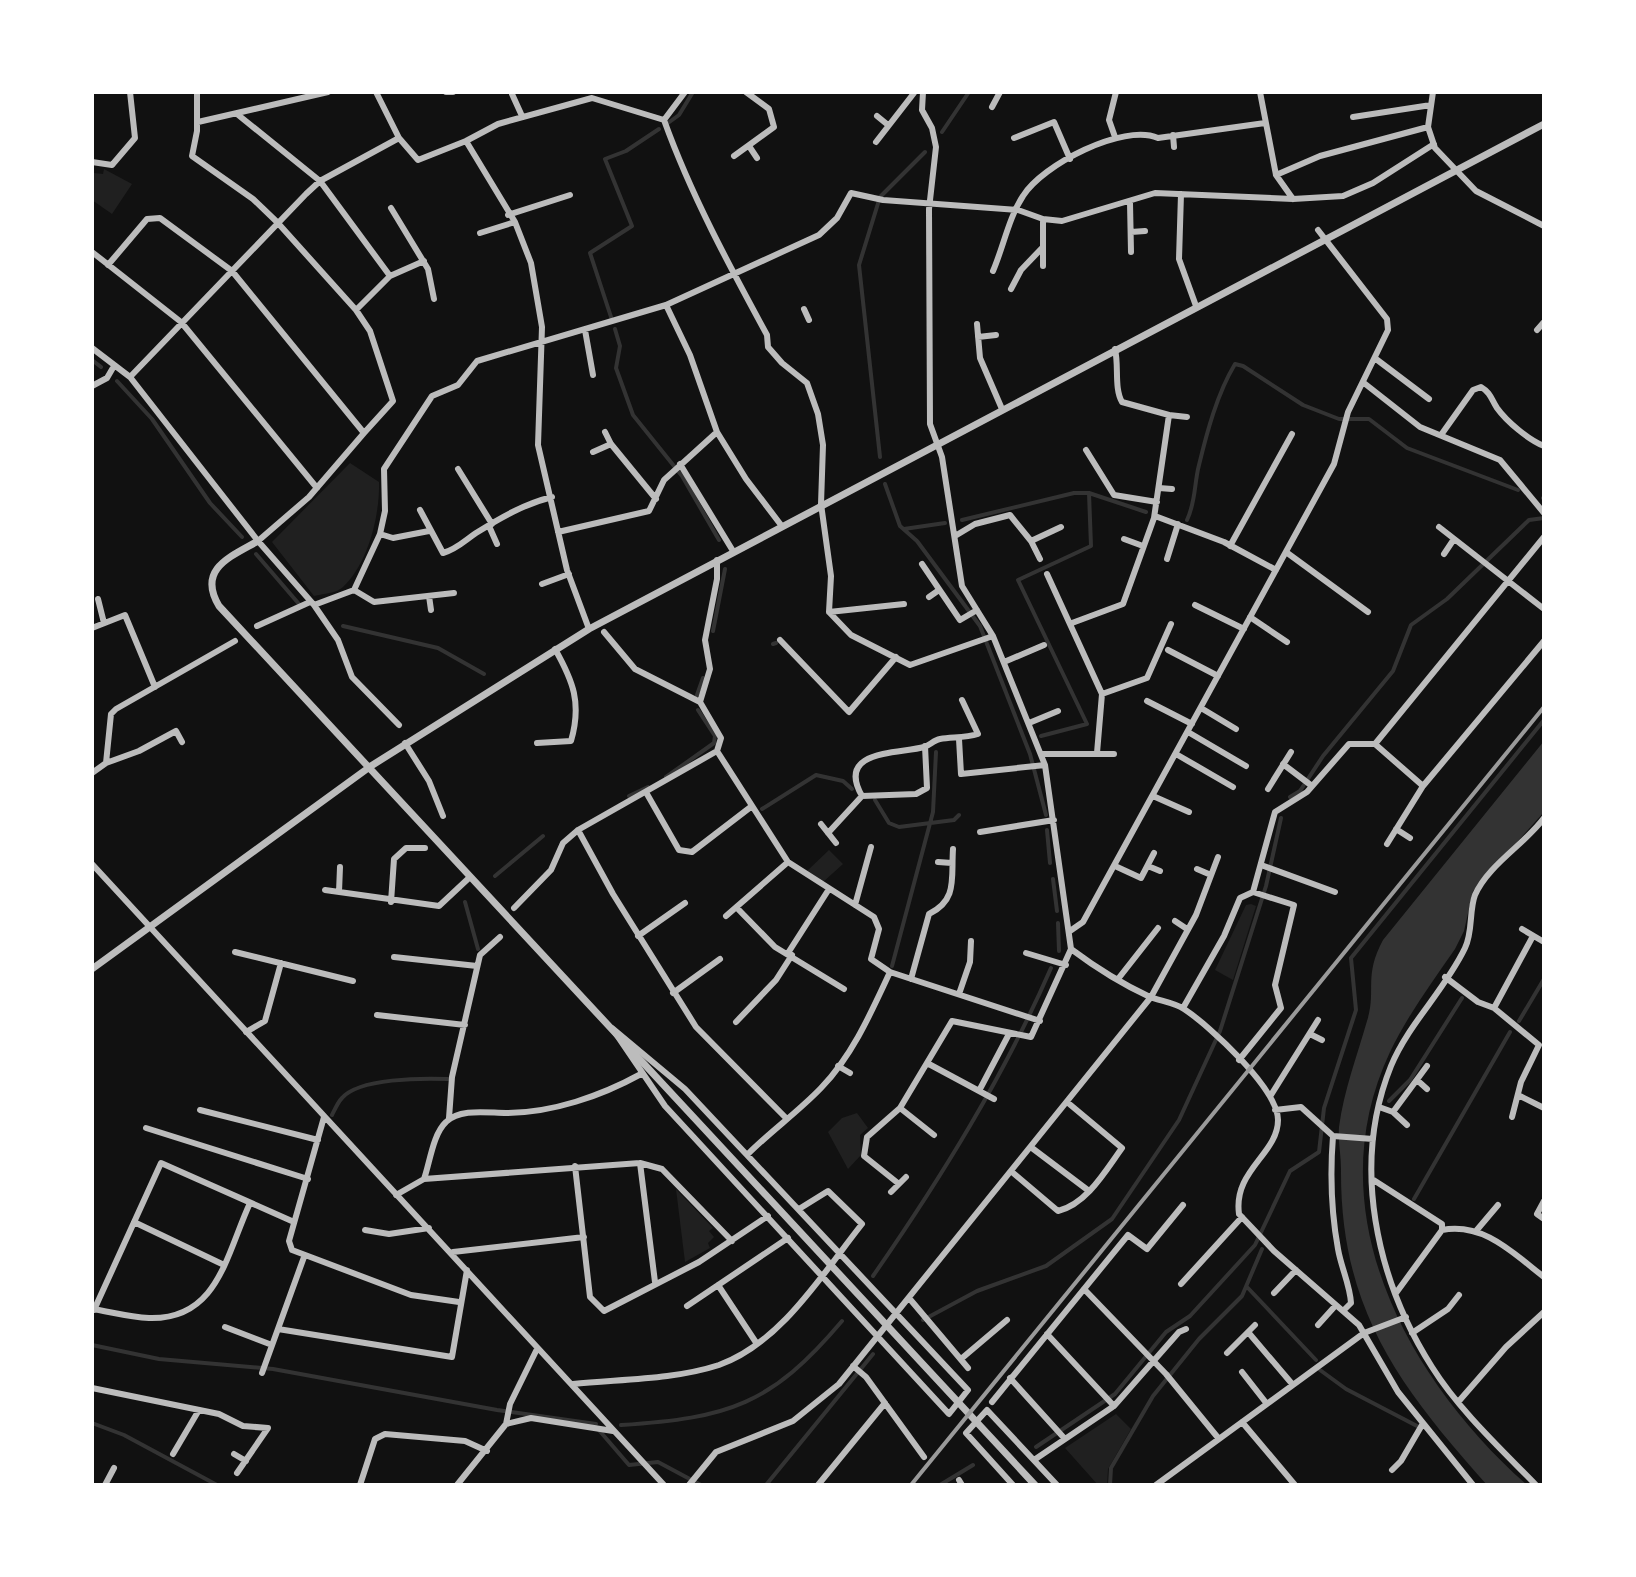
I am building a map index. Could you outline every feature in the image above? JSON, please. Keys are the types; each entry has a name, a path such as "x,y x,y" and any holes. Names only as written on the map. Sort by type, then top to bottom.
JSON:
{"street":[{"path":"92,162 112,165 135,138 130,92"},
{"path":"197,92 198,122 192,156 253,199 356,310 370,331 393,401 317,488 258,541 220,562 211,584 213,595 470,877 1035,1485"},
{"path":"198,122 328,92"},
{"path":"376,92 399,138 418,160 522,116 592,98 664,120"},
{"path":"446,92 453,92"},
{"path":"664,120 685,92"},
{"path":"734,156 774,127 769,109 746,92"},
{"path":"992,107 1000,92"},
{"path":"1115,137 1109,120 1116,92"},
{"path":"1260,92 1276,175 1293,199"},
{"path":"1433,92 1428,127 1434,144 1476,191 1544,226"},
{"path":"876,142 918,93 936,147 930,202 928,397 954,526 962,586 993,636 1041,754 1054,820 1071,949 1031,1037 952,1021 900,1108 867,1137 864,1156 899,1184"},
{"path":"512,94 522,116"},
{"path":"1353,117 1431,105"},
{"path":"237,114 320,181 390,276"},
{"path":"877,116 888,125"},
{"path":"664,120 679,163 694,187 705,223 767,335 768,347 807,383 818,414 823,445 821,504 830,563 829,612 837,625 910,665 993,636"},
{"path":"1014,138 1054,122 1070,159"},
{"path":"993,271 1023,196 1054,165 1115,137 1145,133 1158,138 1265,123"},
{"path":"94,964 371,766 589,629 1544,124"},
{"path":"1276,175 1320,156 1428,127"},
{"path":"1173,135 1174,147"},
{"path":"130,377 320,181 399,138"},
{"path":"466,141 515,222 531,263 542,327 539,341 538,445 569,574 589,629"},
{"path":"257,626 312,603 354,590 380,534 385,511 384,469 432,396 458,385 477,361 666,305 734,275 819,235 837,218 851,193 880,199 1018,210 1043,219 1062,221 1155,193 1331,198 1364,188 1434,144"},
{"path":"749,146 757,158"},
{"path":"1181,194 1179,259 1196,306"},
{"path":"508,215 570,195"},
{"path":"1130,203 1131,252"},
{"path":"391,208 424,261 434,299"},
{"path":"108,265 147,219 160,218 232,271 364,433"},
{"path":"1043,219 1043,266"},
{"path":"480,233 515,222"},
{"path":"1070,931 1083,922 1115,866 1334,464 1347,414 1387,338 1387,319 1318,230"},
{"path":"1131,232 1145,231"},
{"path":"1011,289 1021,270 1042,248"},
{"path":"92,252 181,322 317,488"},
{"path":"356,310 390,276 424,261"},
{"path":"666,305 690,355 717,432 746,479 781,525"},
{"path":"804,309 809,320"},
{"path":"1537,330 1544,322"},
{"path":"977,324 980,358 1002,409"},
{"path":"585,330 593,375"},
{"path":"978,337 996,335"},
{"path":"92,348 130,377 258,541 312,603 338,640 352,677 399,725"},
{"path":"1115,349 1120,367 1118,394 1122,402 1187,417"},
{"path":"1376,359 1429,399"},
{"path":"92,386 107,378 114,366"},
{"path":"1364,383 1420,427 1500,460 1543,512"},
{"path":"1441,435 1473,390 1481,387 1489,392 1497,409 1534,442 1544,446"},
{"path":"1072,623 1123,604 1155,516 1169,415"},
{"path":"605,432 611,444 656,499"},
{"path":"558,532 649,511 664,480 717,432"},
{"path":"1230,546 1292,434"},
{"path":"593,452 611,444"},
{"path":"1086,450 1114,495 1157,502"},
{"path":"680,464 733,551"},
{"path":"458,469 490,525 497,544"},
{"path":"1159,488 1172,489"},
{"path":"420,510 443,553 455,549 526,504 552,497"},
{"path":"955,536 975,524 1010,515 1031,541 1040,559"},
{"path":"1155,516 1230,546 1276,570"},
{"path":"1167,559 1178,524"},
{"path":"1031,541 1061,527"},
{"path":"1439,527 1544,609"},
{"path":"380,534 393,538 429,531"},
{"path":"1375,744 1544,537"},
{"path":"1124,539 1143,546"},
{"path":"1444,554 1454,539"},
{"path":"1286,552 1368,612"},
{"path":"700,702 710,669 705,640 717,579 717,560"},
{"path":"922,564 960,620 976,611"},
{"path":"542,584 569,574"},
{"path":"1047,574 1102,694 1097,753"},
{"path":"354,590 374,602 454,593"},
{"path":"929,597 939,590"},
{"path":"429,596 431,610"},
{"path":"98,599 104,623"},
{"path":"829,612 904,604"},
{"path":"1195,605 1244,629"},
{"path":"92,628 125,615 155,687"},
{"path":"1250,617 1287,642"},
{"path":"1102,694 1147,678 1171,624"},
{"path":"514,908 551,870 563,843 578,830 647,794 717,751 721,738 700,702 635,669 604,632"},
{"path":"780,640 787,656 849,712 896,657"},
{"path":"106,763 111,714 235,641"},
{"path":"1387,844 1423,786 1544,641"},
{"path":"1004,662 1044,645"},
{"path":"537,743 571,741 574,731 575,686 555,649"},
{"path":"1168,650 1218,676"},
{"path":"862,796 856,785 858,769 876,752 925,746 938,739 959,739 978,734 962,700"},
{"path":"1147,701 1192,724"},
{"path":"1201,708 1236,729"},
{"path":"1029,723 1058,711"},
{"path":"92,773 106,763 139,751 176,731 182,742"},
{"path":"1188,732 1246,766"},
{"path":"959,739 961,774 1044,766"},
{"path":"405,743 429,781 443,816"},
{"path":"1260,895 1275,812 1292,802 1307,782 1349,744 1375,744 1423,786"},
{"path":"828,833 862,796 916,794 927,788 925,746"},
{"path":"717,751 788,862 874,917 879,929 871,959 890,972 1040,1021"},
{"path":"1268,789 1291,752"},
{"path":"1041,754 1114,754"},
{"path":"1176,754 1233,787"},
{"path":"1283,764 1307,782"},
{"path":"647,794 679,850 692,852 752,806"},
{"path":"1153,796 1189,812"},
{"path":"1544,818 1475,894 1465,948 1402,1043 1379,1107 1373,1139 1372,1179 1377,1235 1412,1333 1434,1370 1459,1401 1535,1485 1544,1476"},
{"path":"988,819 990,830"},
{"path":"980,832 1054,820"},
{"path":"821,824 836,843"},
{"path":"1396,829 1410,838"},
{"path":"578,830 638,936 696,1027 785,1117"},
{"path":"855,905 871,847"},
{"path":"391,902 394,859 406,848 425,848"},
{"path":"918,912 929,914 945,906 950,898 953,849"},
{"path":"1115,866 1141,878 1154,853"},
{"path":"692,1482 716,1452 793,1421 817,1404 854,1367 1151,997 1196,915 1218,857"},
{"path":"726,916 788,862"},
{"path":"867,862 878,865"},
{"path":"938,862 952,863"},
{"path":"92,864 396,1195 453,1252 537,1349 573,1384 664,1485"},
{"path":"1148,866 1160,871"},
{"path":"339,892 340,867"},
{"path":"1266,867 1335,892"},
{"path":"1197,869 1211,875"},
{"path":"325,890 391,902 439,906 470,877"},
{"path":"736,1022 776,980 829,889"},
{"path":"1183,1008 1224,936 1240,898 1260,895 1294,905 1275,985 1281,1008 1239,1060"},
{"path":"638,936 685,903"},
{"path":"737,908 775,947 844,989"},
{"path":"911,979 929,914"},
{"path":"1175,921 1187,929"},
{"path":"1118,979 1158,928"},
{"path":"1522,929 1544,942"},
{"path":"1494,1008 1533,936"},
{"path":"449,1118 447,1106 480,955 500,937"},
{"path":"959,994 970,962 971,941"},
{"path":"1071,949 1151,997 1183,1008 1219,1038 1271,1095 1278,1120 1273,1136 1239,1189 1242,1217 1364,1333 1398,1392 1473,1485"},
{"path":"235,952 353,981"},
{"path":"1026,953 1064,964"},
{"path":"394,957 477,966"},
{"path":"673,993 720,959"},
{"path":"246,1032 265,1021 281,963"},
{"path":"748,1154 785,1117 820,1089 838,1066 865,1026 890,972"},
{"path":"1445,977 1478,1002 1494,1008 1539,1045 1512,1117"},
{"path":"741,1002 748,1009"},
{"path":"377,1015 465,1025"},
{"path":"1271,1095 1318,1020"},
{"path":"612,1028 685,1089 968,1390 949,1414 665,1106 612,1028"},
{"path":"980,1089 1009,1034"},
{"path":"1310,1034 1322,1040"},
{"path":"927,1063 994,1099"},
{"path":"838,1066 850,1073"},
{"path":"1393,1112 1427,1066"},
{"path":"424,1179 441,1128 449,1118 469,1113 515,1113 604,1095 641,1074"},
{"path":"1417,1080 1427,1089"},
{"path":"1518,1095 1544,1108"},
{"path":"1012,1172 1058,1211 1068,1209 1089,1191 1122,1148 1067,1102"},
{"path":"1275,1110 1301,1107 1333,1136 1373,1139"},
{"path":"1379,1107 1393,1112 1407,1125"},
{"path":"900,1108 934,1135"},
{"path":"200,1110 318,1140"},
{"path":"324,1117 289,1241 292,1250 411,1295 459,1302"},
{"path":"146,1128 308,1179"},
{"path":"1333,1136 1333,1218 1351,1303 1343,1311"},
{"path":"1032,1148 1089,1191"},
{"path":"250,1203 209,1296 192,1310 148,1318 93,1309 161,1163 294,1222"},
{"path":"396,1195 424,1179 640,1163 662,1169 732,1241"},
{"path":"640,1163 655,1282"},
{"path":"575,1166 590,1297 604,1311 732,1241 768,1216"},
{"path":"891,1192 906,1177"},
{"path":"1372,1179 1442,1224 1442,1230 1396,1293"},
{"path":"573,1384 704,1369 757,1344 822,1274 862,1224 828,1191 799,1209"},
{"path":"1544,1201 1537,1214 1544,1219"},
{"path":"992,1402 1128,1235 1147,1249 1183,1205"},
{"path":"1476,1231 1498,1205"},
{"path":"1181,1284 1242,1217"},
{"path":"134,1222 222,1264"},
{"path":"365,1230 389,1234 429,1228"},
{"path":"1442,1230 1476,1231 1496,1241 1544,1277"},
{"path":"453,1252 584,1237"},
{"path":"687,1306 788,1238"},
{"path":"262,1373 262,1364 304,1257"},
{"path":"1186,1260 1196,1268"},
{"path":"278,1329 452,1357 459,1302 467,1270"},
{"path":"1274,1293 1296,1270"},
{"path":"718,1285 757,1344"},
{"path":"1084,1289 1172,1380 1219,1439"},
{"path":"1412,1333 1448,1309 1459,1295"},
{"path":"909,1298 968,1368"},
{"path":"1318,1325 1336,1305"},
{"path":"1459,1401 1506,1347 1544,1312"},
{"path":"1156,1485 1364,1333 1406,1317"},
{"path":"961,1359 1007,1320"},
{"path":"1537,1320 1544,1325"},
{"path":"988,1323 994,1331"},
{"path":"1227,1353 1255,1325"},
{"path":"225,1327 272,1345"},
{"path":"1034,1460 1112,1404 1148,1357 1186,1329"},
{"path":"1248,1332 1293,1385"},
{"path":"1047,1334 1112,1404"},
{"path":"457,1485 506,1424 510,1404 537,1349"},
{"path":"854,1367 866,1377 924,1457"},
{"path":"1242,1372 1267,1404"},
{"path":"1010,1378 1065,1439"},
{"path":"92,1388 219,1414 243,1426 268,1428 237,1473"},
{"path":"818,1485 885,1403"},
{"path":"173,1454 199,1410"},
{"path":"1013,1485 966,1433 987,1410 1057,1485"},
{"path":"506,1424 531,1418 614,1431"},
{"path":"1242,1422 1295,1485"},
{"path":"1392,1470 1401,1461 1422,1425"},
{"path":"360,1485 375,1439 385,1434 465,1441 487,1451"},
{"path":"234,1454 246,1461"},
{"path":"105,1485 114,1468"},
{"path":"1168,1476 1174,1485"}],"shaded area":[{"path":"104,169 132,184 112,214 92,200 94,173 103,174"},
{"path":"350,463 379,482 371,538 359,566 343,587 314,596 272,542"},
{"path":"1544,741 1544,812 1473,891 1464,931 1455,949 1412,1012 1390,1052 1369,1112 1363,1172 1369,1231 1385,1288 1411,1343 1444,1395 1484,1442 1527,1485 1487,1485 1427,1414 1402,1378 1364,1304 1351,1264 1343,1219 1339,1127 1347,1086 1370,1010 1373,964 1383,940"},
{"path":"829,850 843,864 823,882 807,871"},
{"path":"1246,905 1256,906 1233,980 1215,970"},
{"path":"857,1113 868,1128 860,1135 861,1155 848,1169 828,1132 842,1118"},
{"path":"676,1189 713,1228 709,1231 714,1237 708,1243 710,1248 685,1262"},
{"path":"1116,1414 1131,1429 1108,1469 1107,1485 1098,1485 1065,1448"}],"waterway":[{"path":"668,123 679,115 693,92"},
{"path":"942,132 969,92"},
{"path":"612,320 590,253 632,226 605,159 626,151 659,129"},
{"path":"880,457 859,265 880,197 925,152"},
{"path":"615,329 620,346 616,368 633,415 682,476 719,540"},
{"path":"92,360 101,367"},
{"path":"1187,520 1209,426 1235,364 1243,366 1303,405 1339,419 1369,419 1407,448 1518,490"},
{"path":"117,381 152,419 210,503 242,537"},
{"path":"885,484 900,526 917,541 980,626 1030,754 1046,815"},
{"path":"962,520 1074,493 1089,493 1146,512"},
{"path":"1041,736 1087,724 1018,580 1091,546 1089,493"},
{"path":"1290,797 1300,791 1323,756 1393,671 1411,625 1447,599 1529,520 1544,518"},
{"path":"904,529 945,523"},
{"path":"256,554 299,604"},
{"path":"713,631 725,569"},
{"path":"343,626 438,648 484,674"},
{"path":"697,695 703,678"},
{"path":"666,777 714,743 715,736 698,710"},
{"path":"1036,1447 1115,1394 1166,1332 1190,1316 1255,1245 1290,1171 1319,1152 1324,1108 1356,1010 1351,958 1544,720"},
{"path":"892,966 933,812 936,752"},
{"path":"762,809 816,775 843,781 852,789"},
{"path":"629,796 648,787"},
{"path":"875,800 889,823 899,827 954,820 959,815"},
{"path":"923,1320 977,1291 1046,1266 1112,1219 1179,1120 1220,1031 1266,886 1281,818"},
{"path":"1047,830 1050,863"},
{"path":"495,876 543,836"},
{"path":"1053,879 1057,911"},
{"path":"465,902 478,949"},
{"path":"1058,923 1059,951"},
{"path":"873,1276 923,1202 992,1088 1051,968"},
{"path":"1519,1021 1544,979"},
{"path":"1389,1101 1410,1080 1462,998"},
{"path":"1414,1199 1510,1032"},
{"path":"332,1115 342,1098 362,1086 392,1081 448,1079"},
{"path":"1110,1485 1111,1468 1153,1396 1199,1339 1242,1296 1262,1249"},
{"path":"1247,1287 1316,1360"},
{"path":"621,1425 691,1418 745,1402 793,1372 842,1321"},
{"path":"92,1345 159,1359 273,1369 497,1410 596,1424"},
{"path":"766,1485 873,1354"},
{"path":"1320,1370 1346,1389 1417,1426"},
{"path":"92,1423 124,1435 217,1485"},
{"path":"598,1429 629,1465 658,1462 701,1485"},
{"path":"940,1485 973,1465"}],"railway":[{"path":"911,1485 1544,707"}]}
